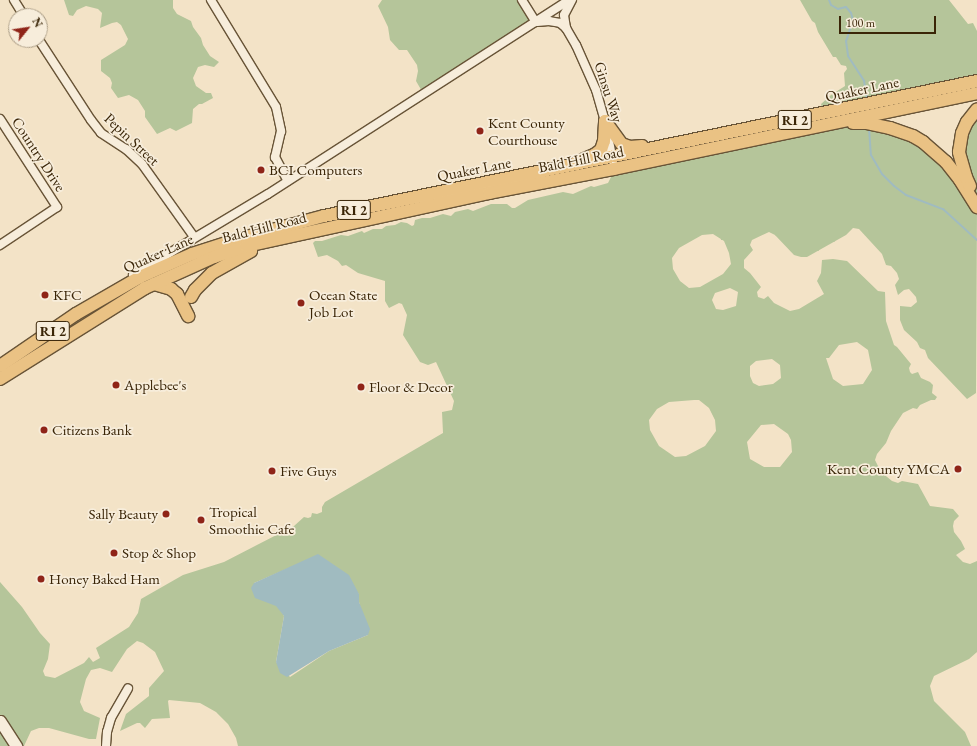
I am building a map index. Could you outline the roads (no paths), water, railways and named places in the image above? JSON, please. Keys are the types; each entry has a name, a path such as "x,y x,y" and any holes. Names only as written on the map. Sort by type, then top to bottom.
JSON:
{"main road":[{"name":"Quaker Lane","path":"0,366 76,314 140,277 192,254 235,240 324,216 554,169 614,163 703,139 977,81"},
{"name":"Bald Hill Road","path":"195,265 240,248 274,239 489,193 614,163 820,126 977,93"},
{"path":"977,109 967,122 962,133 959,152 966,177 977,197"},
{"path":"605,121 616,138 622,144 630,147 703,139"},
{"path":"554,169 594,155 601,150 604,142 605,121"},
{"path":"820,126 869,124 890,128 912,136 934,150 960,180 977,207"},
{"path":"191,297 195,290 212,273 274,239"},
{"name":"Quaker Lane","path":"0,379 83,326 154,284 195,265"},
{"path":"154,284 171,289 177,294 188,316"},
{"path":"76,314 83,326"},
{"path":"0,721 16,746"}],"street":[{"path":"211,0 276,107 281,130 275,157 288,181"},
{"path":"522,0 536,22 555,22 566,28"},
{"name":"Quaker Lane","path":"105,296 128,278 194,237 233,216 569,0"},
{"path":"566,28 564,15 572,0"},
{"name":"Ginsu Way","path":"566,28 586,65 605,121 614,163"},
{"name":"Pepin Street","path":"45,48 90,120 100,133 126,149 142,164 194,237"},
{"name":"Country Drive","path":"0,245 57,207 1,122"},
{"path":"106,746 107,732 111,718 128,689"}],"water":[{"path":"318,554 349,575 359,594 359,602 370,629 368,635 329,651 287,677 280,673 276,662 284,616 276,606 255,598 251,588 254,583"}],"waterway":[{"path":"829,0 831,5 838,9 846,7 851,13 853,20 846,41 848,56 864,81 867,98"},
{"path":"869,128 871,155 882,174 906,195 943,209 977,240"}],"place":[{"name":"Kent County Courthouse","path":"480,131"},
{"name":"BCI Computers","path":"261,170"},
{"name":"KFC","path":"45,295"},
{"name":"Ocean State Job Lot","path":"301,303"},
{"name":"Applebee's","path":"116,385"},
{"name":"Floor & Decor","path":"361,387"},
{"name":"Citizens Bank","path":"44,430"},
{"name":"Kent County YMCA","path":"958,469"},
{"name":"Five Guys","path":"272,471"},
{"name":"Sally Beauty","path":"166,514"},
{"name":"Tropical Smoothie Cafe","path":"201,520"},
{"name":"Stop & Shop","path":"114,553"},
{"name":"Honey Baked Ham","path":"41,579"}]}
